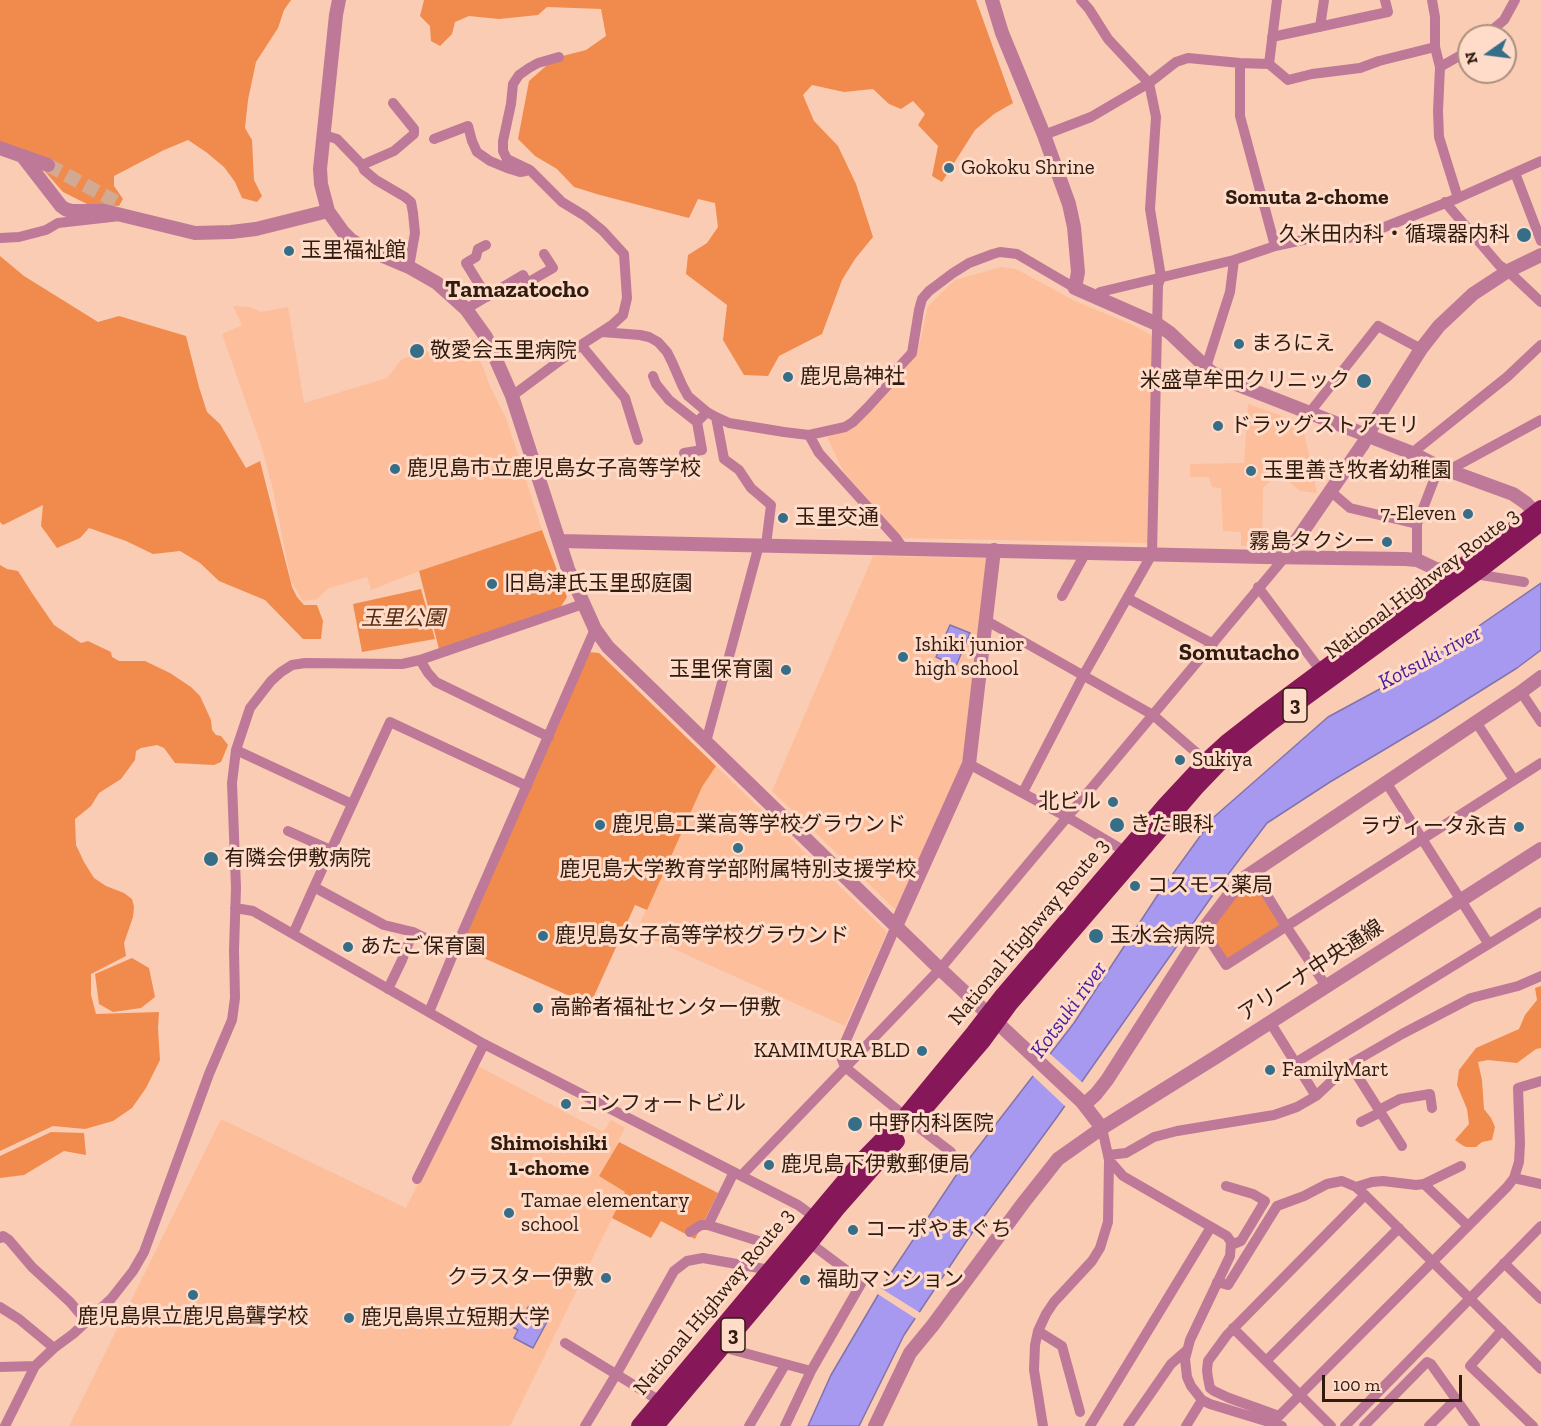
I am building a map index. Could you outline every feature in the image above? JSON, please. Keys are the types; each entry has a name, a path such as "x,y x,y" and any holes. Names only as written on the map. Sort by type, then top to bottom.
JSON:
{"highway":[{"name":"National Highway Route 3","path":"656,1426 722,1347 820,1220 837,1209 909,1120 976,1049 993,1018 1011,1004 1131,855 1165,805 1206,761 1228,741 1454,572 1539,516"},
{"name":"National Highway Route 3","path":"1131,855 1219,764 1272,722 1474,574 1539,516"},
{"name":"National Highway Route 3","path":"639,1426 770,1270 805,1239"}],"street":[{"path":"339,0 320,169 328,212 351,240 437,283 466,309 486,337 512,396 568,569 583,604 608,647 940,969 1083,1103 1102,1128 1108,1158 1108,1222 1100,1248 1083,1273 1054,1302 1038,1331 1034,1370 1043,1426"},
{"path":"1023,792 1083,676 1152,554 1158,285 1161,277 1150,209 1156,117 1149,83 1108,39 1089,9 1080,0"},
{"path":"1269,64 1277,0"},
{"path":"1320,27 1324,0"},
{"path":"1272,37 1388,12 1386,0"},
{"path":"1432,0 1435,17 1435,47 1440,67 1439,137 1458,198"},
{"path":"1499,24 1515,0"},
{"path":"997,2 1013,61 1044,135 1069,204 1078,272 1075,288"},
{"path":"1044,135 1091,117 1149,83 1176,62 1188,58 1269,64 1288,80 1312,74 1360,68 1435,47"},
{"path":"512,396 623,315 627,298 624,254 603,231 585,216 562,202 530,170 507,159 503,151 513,84 519,75 538,63 559,57"},
{"path":"1440,67 1457,57"},
{"path":"1240,63 1240,116 1275,246"},
{"path":"362,165 394,151 414,134 414,129 393,103"},
{"path":"434,139 468,126 477,152 490,161 513,170 520,172 530,170"},
{"path":"324,135 337,139 364,170 411,202 415,233 409,267"},
{"path":"0,148 48,165"},
{"path":"23,157 61,206 71,211 123,211 157,224 195,233 256,229 328,212"},
{"path":"1094,297 1100,292 1234,260 1275,246 1312,238 1349,238 1372,232 1458,198 1541,161"},
{"path":"1515,172 1541,241"},
{"path":"1445,202 1499,265 1541,302"},
{"path":"0,238 19,237 46,230 58,223 123,211"},
{"path":"486,245 478,249 476,257 466,263 488,297"},
{"path":"602,332 640,335 658,342 667,352 688,396 711,414 729,423 808,435 845,427 853,422 888,385 912,353 922,299 929,291 969,263 1000,252 1017,254 1075,288 1157,324 1170,333 1211,372 1310,414 1513,494 1539,516"},
{"path":"466,309 523,275 527,283 553,268 544,254"},
{"path":"708,1225 737,1174 940,969 1285,557 1329,490 1363,444 1421,349 1439,326 1473,294 1508,271 1541,255"},
{"path":"1206,368 1230,292 1234,260"},
{"path":"1310,414 1378,326 1421,349"},
{"path":"581,345 625,398 638,440"},
{"path":"1412,453 1507,377 1541,345"},
{"path":"653,376 656,384 669,400 697,422 702,450 684,453"},
{"path":"697,422 711,414"},
{"path":"706,742 762,545 771,505 751,488 739,470 724,459 711,414"},
{"path":"1417,560 1416,524 1444,468 1541,420"},
{"path":"808,435 819,453 903,548"},
{"path":"1329,490 1350,508 1416,524"},
{"path":"560,541 1405,558 1417,560 1436,569 1524,582"},
{"path":"951,1152 845,1067 840,1054 969,764 994,550"},
{"path":"1062,596 1086,552"},
{"path":"1258,587 1321,671"},
{"path":"1127,598 1213,644"},
{"path":"5,1426 35,1366 111,1299 133,1271 144,1252 208,1074 232,1020 235,998 236,908 232,783 236,750 250,708 271,681 292,665 305,663 402,664 420,660 583,604"},
{"path":"987,621 1153,715 1206,761"},
{"path":"429,1012 596,629"},
{"path":"420,660 436,682 549,737"},
{"path":"1083,1103 1096,1094 1107,1080 1203,930 1241,880 1541,677"},
{"path":"1521,692 1541,722"},
{"path":"293,934 390,722 527,786"},
{"path":"1476,722 1514,780"},
{"path":"236,750 352,804"},
{"path":"969,764 1023,792 1131,855"},
{"path":"1203,930 1226,965 1541,764"},
{"path":"1386,782 1488,944"},
{"path":"288,831 331,850"},
{"name":"アリーナ中央通線","path":"874,1426 909,1353 933,1325 1024,1202 1059,1159 1102,1128 1541,849"},
{"path":"1252,871 1326,986"},
{"path":"314,887 384,925 413,932 454,952"},
{"path":"236,908 253,911 484,1044 804,1209 820,1220"},
{"path":"1295,1063 1541,912"},
{"path":"388,989 413,932"},
{"path":"1108,1158 1126,1153 1154,1137 1274,1115 1298,1107 1316,1096 1350,1064 1402,1034 1471,998 1518,986 1541,976"},
{"path":"1270,1022 1316,1096"},
{"path":"417,1179 484,1044"},
{"path":"1350,1064 1402,1146"},
{"path":"1278,1421 1300,1395 1514,1178 1519,1162 1520,1144 1518,1088 1541,1081"},
{"path":"1361,1122 1400,1099 1430,1094 1432,1108"},
{"path":"1108,1158 1123,1176 1227,1236 1231,1245 1230,1256 1190,1340 1185,1359 1187,1377 1202,1400 1217,1407 1278,1421"},
{"path":"1356,1187 1372,1182 1424,1184 1461,1166"},
{"path":"1514,1178 1541,1184"},
{"path":"1217,1282 1228,1285 1277,1206 1327,1184 1342,1181 1356,1187 1365,1195 1539,1364"},
{"path":"1424,1184 1468,1226"},
{"path":"1226,1186 1253,1194 1265,1201 1241,1241 1231,1245"},
{"path":"1278,1421 1210,1388 1208,1361 1233,1328 1365,1195"},
{"path":"690,1232 701,1225 708,1225 768,1244"},
{"path":"1345,1426 1541,1226"},
{"path":"1090,1426 1211,1227"},
{"path":"1266,1361 1399,1228"},
{"path":"0,1238 3,1236 9,1240 32,1268 70,1302 87,1322"},
{"path":"785,1426 811,1371 862,1282 805,1239"},
{"path":"585,1426 674,1272 687,1261 703,1257 770,1270"},
{"path":"1504,1263 1541,1299"},
{"path":"0,1307 19,1319 54,1348"},
{"path":"1233,1328 1331,1426"},
{"path":"1502,1330 1470,1366 1533,1426"},
{"path":"1038,1331 1062,1346 1080,1412"},
{"path":"565,1343 660,1401"},
{"path":"722,1347 811,1371"},
{"path":"1128,1426 1171,1364 1187,1350"},
{"path":"1364,1426 1427,1362 1431,1364 1475,1426"},
{"path":"749,1426 785,1365"},
{"path":"0,1367 35,1366"},
{"path":"1429,1426 1456,1399"},
{"path":"1186,1426 1202,1400"},
{"path":"1242,1426 1248,1415"}],"shaded area":[{"path":"1001,267 1016,269 1075,301 1133,325 1154,337 1148,543 902,538 843,471 827,437 851,429 917,354 928,306 955,280"},
{"name":"鹿児島市立鹿児島女子高等学校","path":"233,306 250,307 261,312 288,307 304,403 387,378 402,359 472,338 490,386 506,418 542,530 419,571 371,590 367,577 329,588 317,599 303,601 291,581 262,448 222,334 242,325"},
{"name":"玉里善き牧者幼稚園","path":"1248,404 1302,423 1317,493 1300,491 1287,480 1271,480 1263,488 1262,545 1241,546 1241,532 1223,531 1221,488 1212,487 1209,477 1190,477 1190,464 1244,463"},
{"name":"Ishiki junior high school","path":"873,556 988,558 965,755 961,771 896,910 772,791"},
{"path":"1541,583 1541,650 1517,668 1267,823 1217,889 1057,1117 972,1233 904,1335 859,1426 808,1426 831,1375 891,1273 955,1177 1074,1023 1159,893 1214,817 1328,717 1415,670"},
{"path":"950,625 970,633 956,666 936,657"},
{"name":"鹿児島大学教育学部附属特別支援学校","path":"716,766 887,932 845,1026 636,932 702,787"},
{"path":"476,1065 603,1132 611,1120 625,1128 600,1176 625,1192 510,1426 69,1426 221,1119 406,1208"},
{"path":"528,1307 549,1318 533,1348 514,1338 518,1330 509,1325 515,1312 524,1316"}],"green space":[{"path":"0,0 291,0 284,10 278,28 256,62 248,100 245,128 252,140 254,180 262,196 257,202 242,198 235,182 224,167 188,140 114,176 114,186 123,199 119,206 87,204 63,192 40,166 0,143"},
{"path":"424,0 976,0 1013,103 994,114 975,130 942,182 932,176 938,146 918,125 925,114 913,101 901,109 889,104 873,89 844,92 812,85 803,95 814,121 838,146 856,184 873,237 842,280 822,334 779,356 768,376 744,375 723,340 727,305 686,274 688,255 707,243 718,227 715,203 698,199 689,218 574,187 557,169 535,156 518,139 529,81 555,58 586,50 606,36 601,9 547,7 538,15 499,19 469,16 455,22 452,34 440,46 431,41 430,26 420,16"},
{"path":"0,256 24,276 98,322 119,316 186,336 207,412 220,424 246,468 260,461 292,587 304,605 317,605 323,621 321,639 303,639 265,600 219,581 200,563 180,551 153,554 126,541 89,528 80,538 57,548 41,526 43,505 3,525 0,522"},
{"name":"旧島津氏玉里邸庭園","path":"542,530 567,597 560,608 439,649 419,571"},
{"path":"0,565 18,571 54,625 81,643 88,641 111,652 112,657 119,661 145,661 170,673 191,687 200,696 211,720 212,730 228,745 221,762 214,765 175,763 164,748 157,745 141,748 136,751 135,760 121,779 99,793 91,806 75,819 76,845 94,878 124,893 132,899 134,907 124,943 126,956 91,974 91,995 96,1014 159,1012 160,1060 146,1088 132,1108 113,1121 85,1129 53,1126 0,1151"},
{"name":"玉里公園","path":"421,589 435,639 362,652 353,604"},
{"name":"鹿児島工業高等学校グラウンド","path":"588,652 599,653 716,766 702,787 647,910 635,905 590,1005 461,948"},
{"path":"1253,881 1280,923 1279,928 1230,960 1224,959 1209,934 1236,895"},
{"path":"132,958 149,968 155,997 141,1008 113,1012 99,1004 95,974"},
{"path":"1541,986 1541,1048 1536,1049 1517,1063 1488,1060 1478,1062 1484,1109 1495,1127 1492,1140 1482,1142 1476,1147 1466,1147 1455,1140 1469,1124 1467,1109 1457,1085 1459,1070 1476,1048 1519,1029 1525,1015 1537,1000 1535,988"},
{"path":"51,1132 84,1133 86,1155 64,1151 24,1175 0,1178 0,1156"},
{"path":"619,1142 718,1193 695,1239 661,1221 651,1238 612,1218 625,1192 599,1176"}],"pier":[{"path":"1048,1052 1084,1084 1067,1108 1031,1074"},
{"path":"879,1287 922,1314 918,1320 876,1293"}],"tunnel":[{"path":"48,165 122,205"}],"place":[{"name":"Gokoku Shrine","path":"949,168"},
{"name":"久米田内科・循環器内科","path":"1524,235"},
{"name":"玉里福祉館","path":"289,251"},
{"name":"まろにえ","path":"1239,344"},
{"name":"敬愛会玉里病院","path":"417,351"},
{"name":"鹿児島神社","path":"788,377"},
{"name":"米盛草牟田クリニック","path":"1364,381"},
{"name":"ドラッグストアモリ","path":"1218,426"},
{"name":"鹿児島市立鹿児島女子高等学校","path":"395,469"},
{"name":"玉里善き牧者幼稚園","path":"1251,471"},
{"name":"7-Eleven","path":"1468,514"},
{"name":"玉里交通","path":"783,518"},
{"name":"霧島タクシー","path":"1387,542"},
{"name":"旧島津氏玉里邸庭園","path":"492,584"},
{"name":"Ishiki junior high school","path":"903,657"},
{"name":"玉里保育園","path":"786,670"},
{"name":"Sukiya","path":"1180,760"},
{"name":"北ビル","path":"1113,802"},
{"name":"鹿児島工業高等学校グラウンド","path":"600,825"},
{"name":"きた眼科","path":"1117,825"},
{"name":"ラヴィータ永吉","path":"1519,827"},
{"name":"鹿児島大学教育学部附属特別支援学校","path":"738,848"},
{"name":"有隣会伊敷病院","path":"211,859"},
{"name":"コスモス薬局","path":"1135,886"},
{"name":"鹿児島女子高等学校グラウンド","path":"543,936"},
{"name":"玉水会病院","path":"1096,936"},
{"name":"あたご保育園","path":"348,947"},
{"name":"高齢者福祉センター伊敷","path":"538,1008"},
{"name":"KAMIMURA BLD","path":"922,1051"},
{"name":"FamilyMart","path":"1270,1070"},
{"name":"コンフォートビル","path":"566,1104"},
{"name":"中野内科医院","path":"855,1124"},
{"name":"鹿児島下伊敷郵便局","path":"769,1165"},
{"name":"Tamae elementary school","path":"509,1213"},
{"name":"コーポやまぐち","path":"853,1230"},
{"name":"クラスター伊敷","path":"606,1278"},
{"name":"福助マンション","path":"805,1280"},
{"name":"鹿児島県立鹿児島聾学校","path":"193,1295"},
{"name":"鹿児島県立短期大学","path":"349,1318"}],"district":[{"name":"Somuta 2-chome","path":"1307,198"},
{"name":"Tamazatocho","path":"517,290"},
{"name":"Somutacho","path":"1239,653"},
{"name":"Shimoishiki 1-chome","path":"549,1156"}],"water label":[{"name":"Kotsuki river","path":"1430,658"},
{"name":"Kotsuki river","path":"1069,1010"}]}
